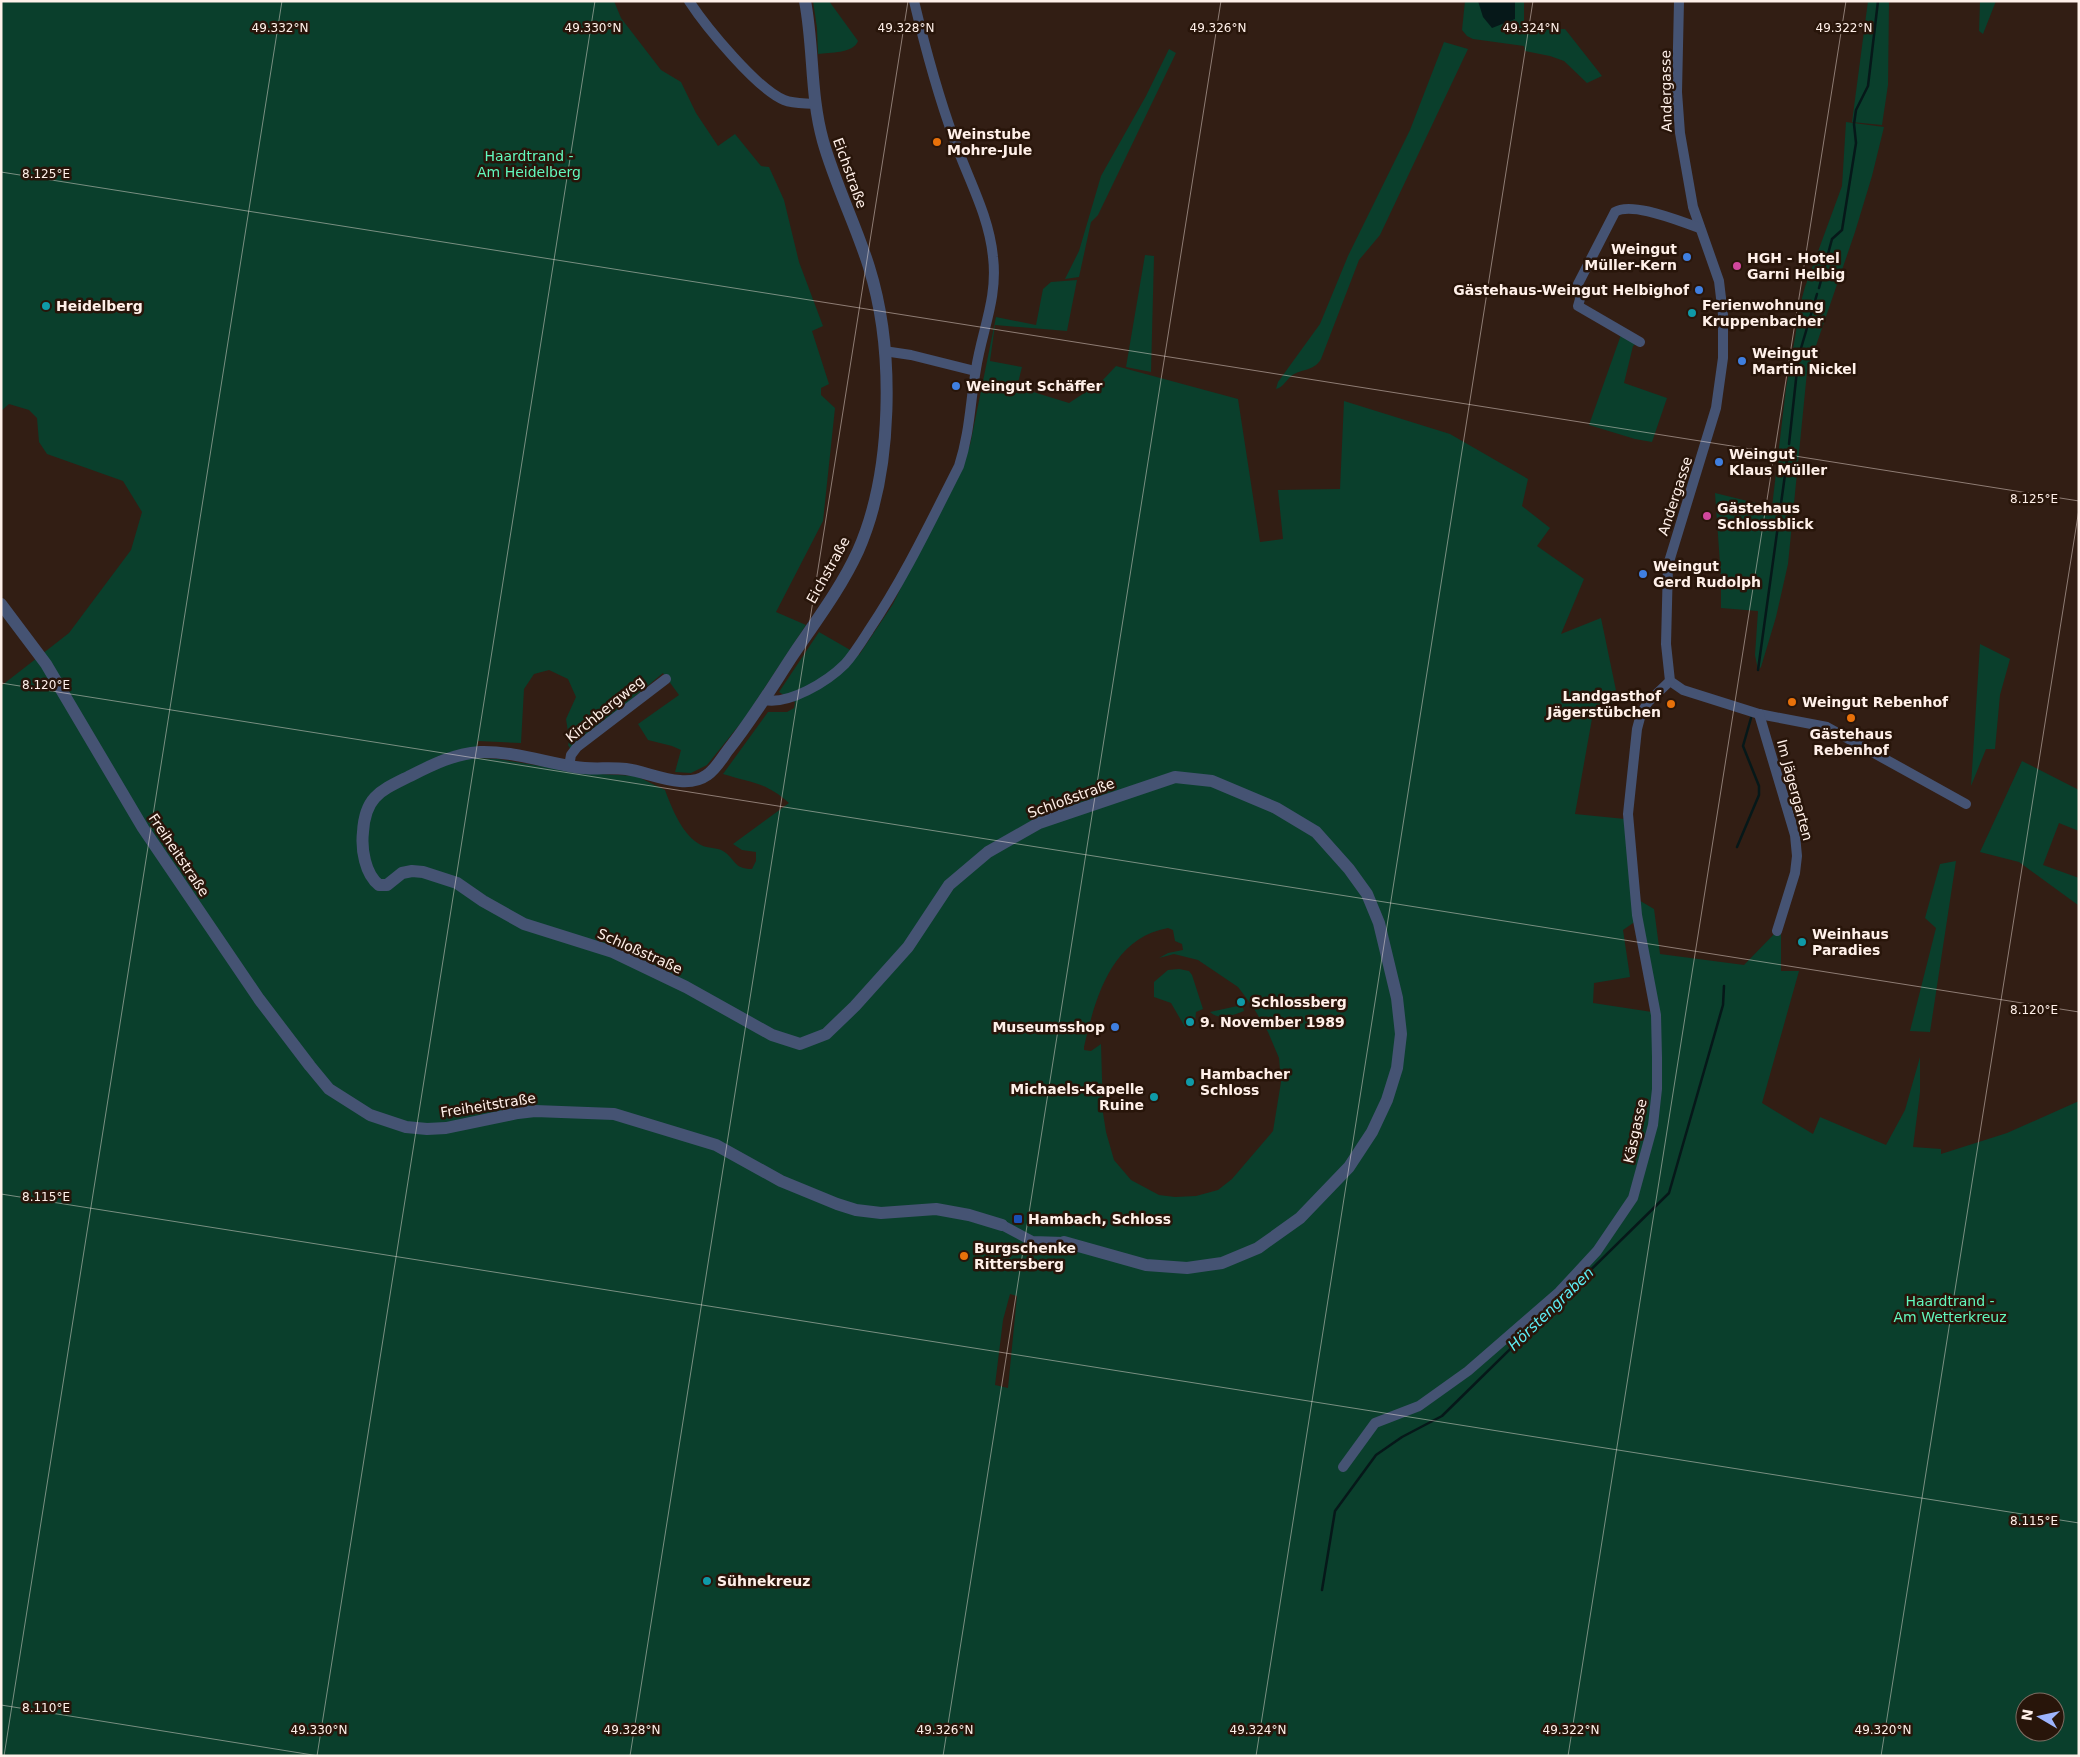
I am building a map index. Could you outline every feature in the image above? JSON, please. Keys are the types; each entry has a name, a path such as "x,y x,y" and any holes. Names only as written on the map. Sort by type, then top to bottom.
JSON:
{"street":[{"path":"689,1 739,62 775,95 798,103 815,104"},
{"name":"Eichstraße","path":"764,700 841,582 857,553 873,508 882,462 885,428 882,328 870,271 828,159 815,104 810,32 805,1"},
{"path":"764,700 771,701 801,694 845,664 889,601 959,466 964,448 972,408 975,371 994,289 993,257 983,212 954,139 914,1"},
{"name":"Andergasse","path":"1670,681 1666,644 1668,565 1716,408 1724,358 1723,315 1719,281 1700,228 1688,185 1679,126 1677,92 1678,1"},
{"path":"1640,342 1578,306 1580,299 1578,284 1596,247 1615,212 1620,209 1648,212 1700,228"},
{"path":"884,351 911,354 975,371"},
{"name":"Freiheitstraße","path":"1,604 46,664 143,828 259,999 329,1088 370,1115 406,1127 427,1129 446,1128 518,1113 614,1114 716,1145 781,1181 847,1207 881,1213 936,1209 969,1215 1002,1225 1015,1233"},
{"name":"Kirchbergweg","path":"569,766 571,755 577,747 666,679"},
{"path":"1670,681 1683,690 1759,714 1827,727 1966,804"},
{"name":"Käsgasse","path":"1343,1467 1375,1423 1419,1406 1468,1371 1558,1292 1596,1250 1633,1198 1653,1125 1657,1089 1657,1057 1656,1015 1637,915 1628,814 1637,729 1641,714 1652,697 1670,681"},
{"name":"Schloßstraße","path":"764,700 717,764 706,776 697,779 675,780 629,770 569,766 548,760 484,752 466,754 430,764 387,787 371,801 364,821 362,844 373,881 379,885 387,885 402,873 412,871 423,872 457,883 483,901 524,924 613,952 686,988 772,1035 800,1044 826,1034 855,1006 908,947 949,885 988,852 1039,823 1160,780 1185,777 1212,781 1276,808 1316,832 1349,869 1367,894 1379,923 1397,998 1401,1034 1397,1068 1387,1100 1372,1132 1349,1167 1300,1218 1258,1248 1222,1263 1187,1268 1146,1265 1064,1242 1038,1242 1015,1233"},
{"name":"Im Jägergarten","path":"1759,714 1795,835 1795,873 1777,931"}],"green space":[{"path":"1,1 614,1 621,18 661,70 681,82 696,113 718,146 735,134 761,166 769,167 784,200 799,262 823,326 812,331 829,384 821,388 821,395 835,408 823,521 776,612 806,625 744,719 707,765 691,773 675,772 681,750 648,740 638,724 679,695 663,673 571,750 568,745 571,735 568,732 566,719 576,697 568,679 549,670 534,674 524,689 521,743 478,741 475,758 498,759 582,773 636,776 665,790 679,821 695,841 704,846 721,850 741,867 752,869 756,861 756,852 742,850 733,844 789,803 765,787 723,774 768,712 787,712 794,708 795,702 779,692 819,632 859,655 893,604 970,445 996,317 1036,325 1043,289 1051,282 1077,280 1067,331 995,325 990,361 1022,367 1017,387 1069,403 1101,382 1116,366 1238,399 1260,542 1283,539 1278,490 1340,489 1344,401 1450,434 1528,479 1522,506 1550,528 1537,546 1584,579 1561,634 1601,618 1618,700 1593,713 1575,814 1625,819 1636,921 1623,930 1630,977 1594,983 1593,1003 1652,1012 1661,1078 1637,899 1654,909 1660,954 1744,965 1777,931 1781,933 1781,971 1799,971 1762,1103 1813,1134 1820,1117 1886,1145 1905,1110 1920,1057 1920,1092 1913,1147 1941,1149 1941,1154 2007,1133 2079,1101 2079,1756 1,1756 1,686 69,633 131,550 142,512 123,481 47,454 39,442 37,418 29,410 9,404 1,411","holes":["1168,928 1173,930 1175,941 1182,944 1183,950 1168,953 1159,958 1174,954 1198,960 1238,987 1268,1032 1279,1058 1281,1082 1273,1131 1232,1179 1218,1190 1196,1196 1175,1197 1159,1195 1131,1180 1114,1160 1103,1113 1101,1044 1091,1051 1084,1050 1088,1029 1100,991 1119,957 1132,944 1148,934","1010,1294 1017,1296 1008,1388 995,1385 1003,1320"]},
{"path":"813,1 829,1 858,41 855,45 846,50 818,54"},
{"path":"1465,1 1524,1 1524,30 1565,29 1602,76 1587,83 1564,61 1525,51 1524,46 1473,39 1467,36 1462,30"},
{"path":"1868,1 1889,1 1888,85 1882,125 1852,122"},
{"path":"1980,1 1996,1 1983,34 1979,31"},
{"path":"1444,42 1468,49 1380,235 1359,260 1321,359 1316,365 1294,374 1276,389 1278,382 1320,324 1348,256 1410,130"},
{"path":"1169,49 1176,53 1098,215 1091,222 1079,277 1065,279 1079,251 1101,176 1146,96"},
{"path":"1846,122 1884,127 1855,232 1807,372 1788,564 1776,617 1761,667 1758,670 1755,655 1758,611 1721,608 1721,578 1715,493 1772,507 1786,388 1802,298 1842,186"},
{"path":"1145,255 1154,256 1151,372 1126,367"},
{"path":"1622,332 1639,341 1633,346 1624,383 1667,398 1652,442 1635,439 1589,425"},
{"path":"1980,644 2010,659 2000,695 1995,749 1986,749 1971,786"},
{"path":"2022,761 2079,790 2079,831 2059,823 2043,865 2079,878 2078,905 2019,862 1980,852"},
{"path":"1956,861 1930,1032 1910,1031 1936,928 1925,918 1940,864"},
{"path":"1179,969 1189,971 1192,975 1203,1009 1196,1012 1195,1022 1185,1027 1171,1003 1154,997 1154,982 1168,970"},
{"path":"1242,1005 1244,1011 1222,1017 1210,1012"}],"shaded area":[{"path":"1478,1 1515,1 1515,19 1492,28 1483,17"}],"waterway":[{"name":"Hörstengraben","path":"1819,288 1832,239 1842,230 1856,143 1854,124 1856,110 1868,86 1878,1"},
{"name":"Hörstengraben","path":"1799,355 1817,294"},
{"name":"Hörstengraben","path":"1789,444 1798,361"},
{"name":"Hörstengraben","path":"1758,670 1788,453"},
{"name":"Hörstengraben","path":"1737,847 1759,795 1759,786 1743,746 1751,718"},
{"name":"Hörstengraben","path":"1322,1590 1335,1511 1376,1455 1402,1437 1442,1416 1669,1193 1723,1005 1724,986"}],"place":[{"name":"Weinstube Mohre-Jule","path":"937,142"},
{"name":"Weingut Müller-Kern","path":"1687,257"},
{"name":"HGH - Hotel Garni Helbig","path":"1737,266"},
{"name":"Gästehaus-Weingut Helbighof","path":"1699,290"},
{"name":"Heidelberg","path":"46,306"},
{"name":"Ferienwohnung Kruppenbacher","path":"1692,313"},
{"name":"Weingut Martin Nickel","path":"1742,361"},
{"name":"Weingut Schäffer","path":"956,386"},
{"name":"Weingut Klaus Müller","path":"1719,462"},
{"name":"Gästehaus Schlossblick","path":"1707,516"},
{"name":"Weingut Gerd Rudolph","path":"1643,574"},
{"name":"Weingut Rebenhof","path":"1792,702"},
{"name":"Landgasthof Jägerstübchen","path":"1671,704"},
{"name":"Gästehaus Rebenhof","path":"1851,718"},
{"name":"Weinhaus Paradies","path":"1802,942"},
{"name":"Schlossberg","path":"1241,1002"},
{"name":"9. November 1989","path":"1190,1022"},
{"name":"Museumsshop","path":"1115,1027"},
{"name":"Hambacher Schloss","path":"1190,1082"},
{"name":"Michaels-Kapelle Ruine","path":"1154,1097"},
{"name":"Hambach, Schloss","path":"1018,1219"},
{"name":"Burgschenke Rittersberg","path":"964,1256"},
{"name":"Sühnekreuz","path":"707,1581"}],"park label":[{"name":"Haardtrand - Am Heidelberg","path":"529,164"},
{"name":"Haardtrand - Am Wetterkreuz","path":"1950,1309"}]}
